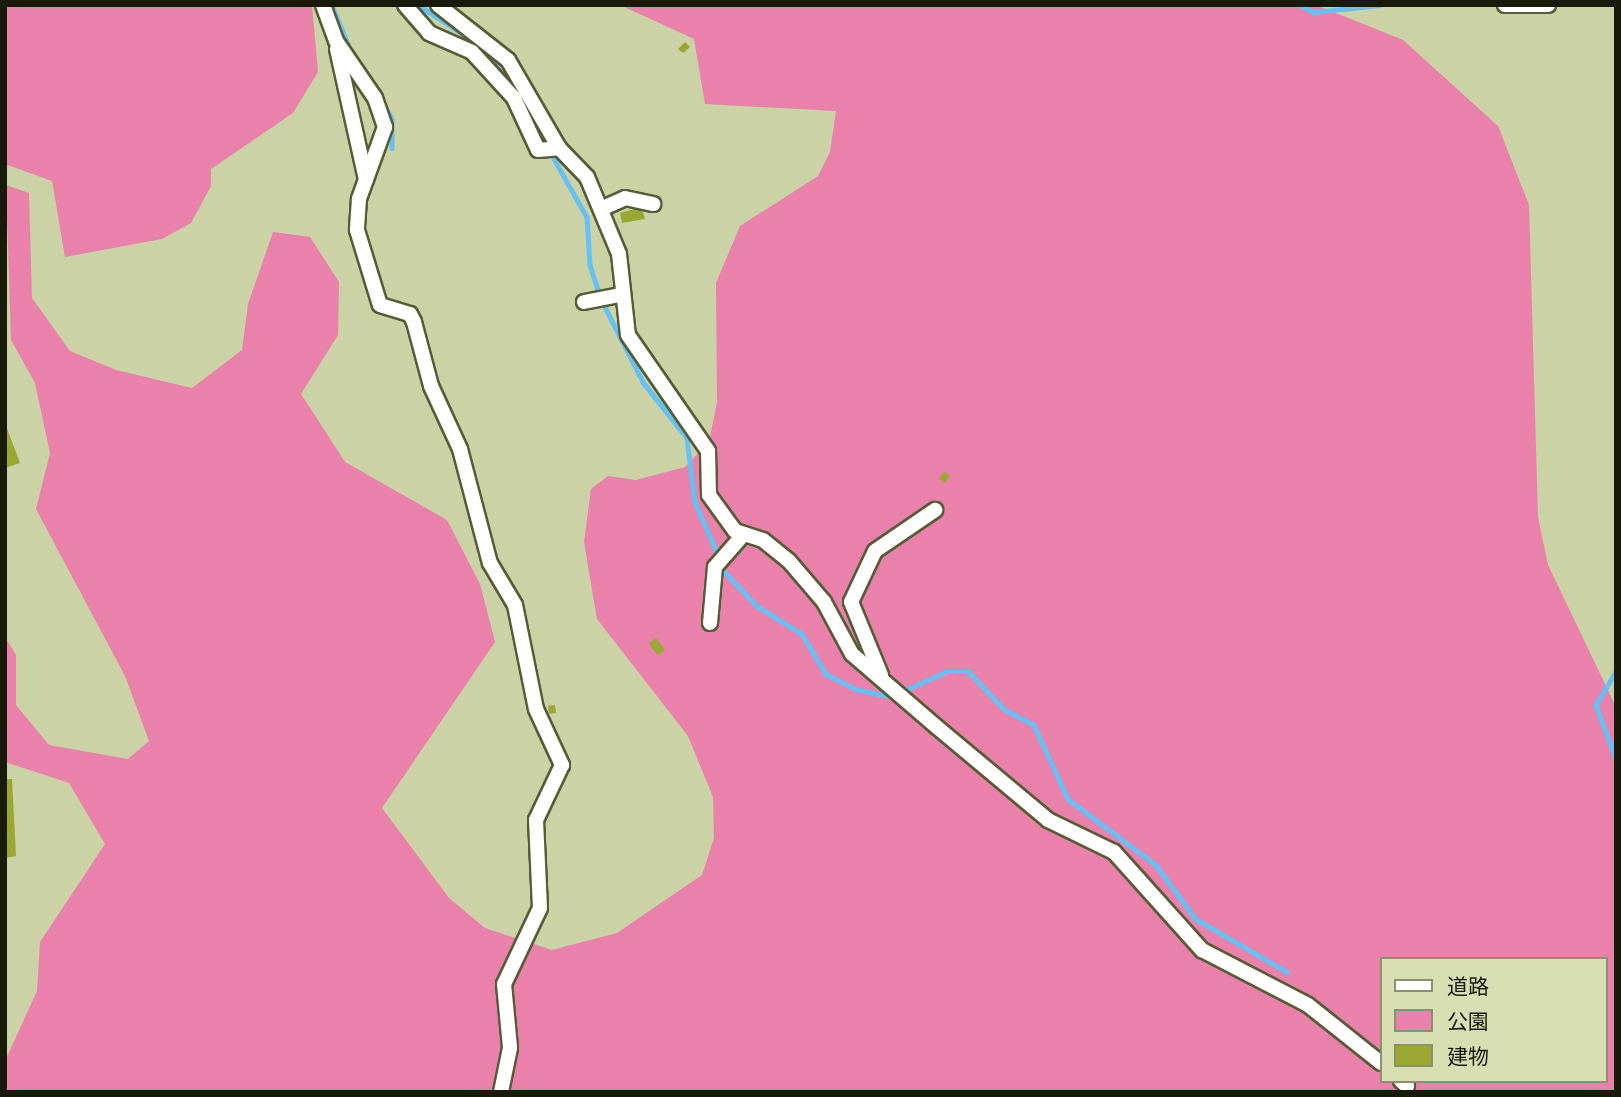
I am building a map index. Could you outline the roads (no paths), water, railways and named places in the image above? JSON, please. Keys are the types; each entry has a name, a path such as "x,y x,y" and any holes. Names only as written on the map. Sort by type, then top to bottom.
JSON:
{"street":[{"path":"323,5 336,41 366,180"},
{"path":"405,5 429,33 472,52 514,98 538,150 559,148"},
{"path":"438,5 508,60 559,148 587,177 603,208 623,271 621,295 628,335 708,451 709,495 744,534 763,540 809,581 852,654 1048,820 1114,852 1202,950 1308,1005 1380,1062"},
{"path":"1505,5 1548,5"},
{"path":"336,41 382,112 385,139 366,180 357,230 380,305 410,314 414,322 431,386 460,449 490,563 516,605 536,709 562,765 536,820 540,908 504,984 510,1048 501,1092"},
{"path":"603,208 625,198 653,204"},
{"path":"584,302 621,295"},
{"path":"881,678 851,602 875,551 935,510"},
{"path":"710,624 715,567 744,534"}],"waterway":[{"path":"332,5 352,54"},
{"path":"418,5 477,43 521,95"},
{"path":"1299,5 1314,12 1380,5"},
{"path":"383,102 392,119 392,148"},
{"path":"525,103 545,143"},
{"path":"553,157 587,217 590,265 600,295"},
{"path":"603,303 643,382 687,438 695,502 719,557"},
{"path":"722,569 757,606 802,634 826,674 856,689 896,698"},
{"path":"905,690 946,672 969,672 1004,709 1034,725 1068,799 1156,865 1196,919 1287,972"},
{"path":"1616,672 1596,705 1616,758"}]}
